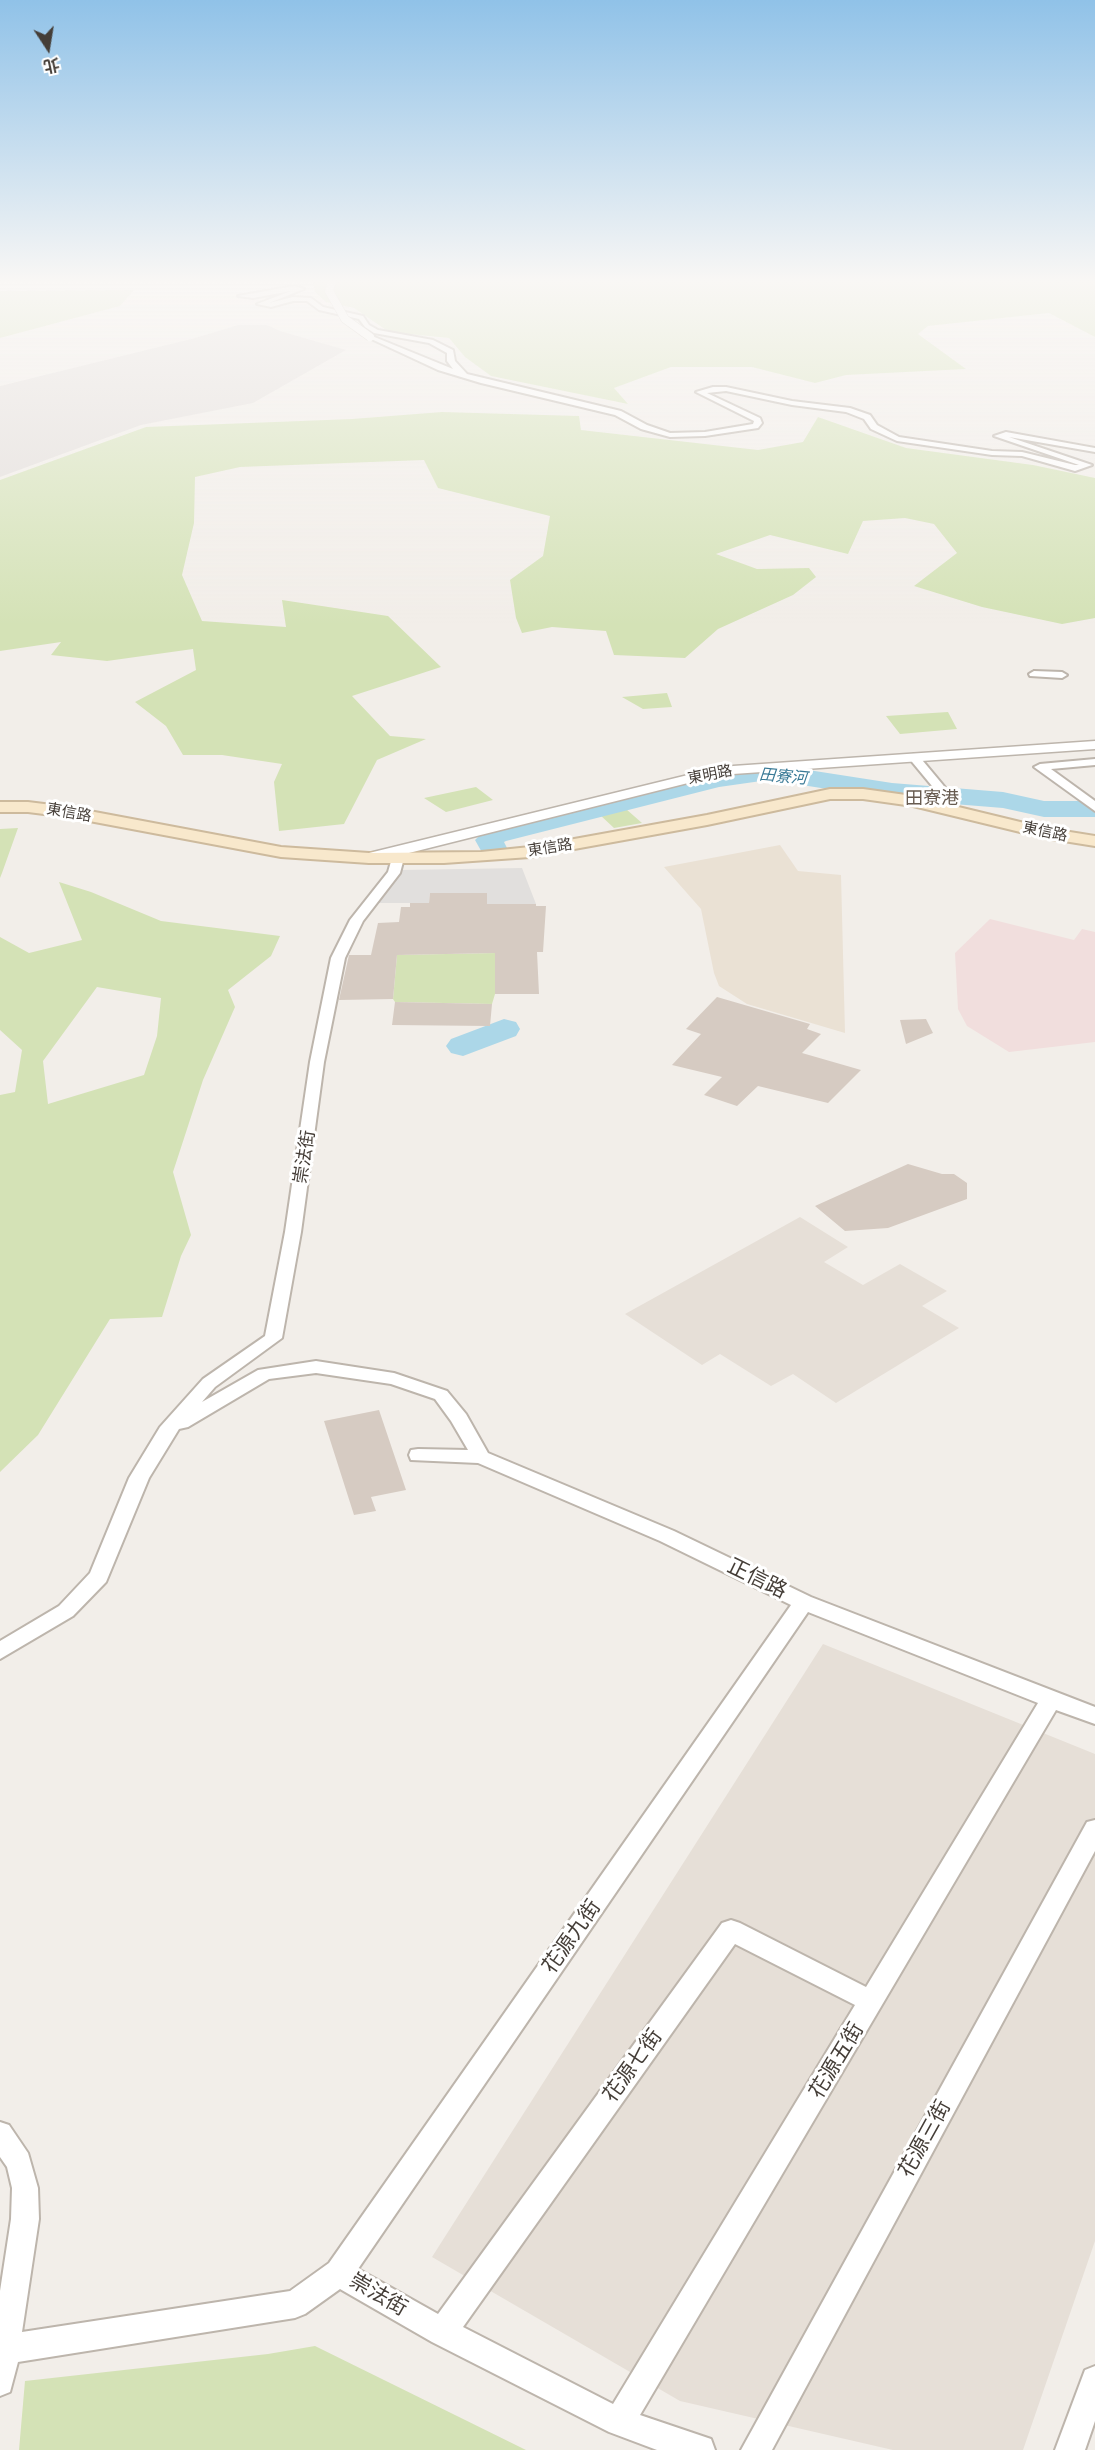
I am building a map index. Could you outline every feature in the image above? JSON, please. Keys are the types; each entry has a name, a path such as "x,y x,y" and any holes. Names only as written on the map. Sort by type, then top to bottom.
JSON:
{"main road":[{"name":"東信路","path":"0,807 28,807 68,812 281,852 369,858 397,855 481,857 530,852 707,820 830,794 945,800 1045,833 1095,841"}],"street":[{"path":"550,396 618,413 644,428 670,435 705,434 755,426 758,423 757,420 707,396"},
{"path":"758,396 792,404 847,410 867,417 873,427 897,439 981,452 1022,454 1075,468 1088,465 998,436 1006,434 1095,450"},
{"path":"1034,674 1062,675"},
{"name":"東明路","path":"397,855 692,778 733,770 1095,745"},
{"path":"914,757 945,800"},
{"path":"1095,762 1040,767 1095,807"},
{"name":"崇法街","path":"0,1651 66,1611 99,1576 139,1478 167,1431 209,1383 273,1338 293,1232 317,1062 338,958 357,920 394,873 397,855"},
{"name":"崇法街","path":"167,1431 264,1374 316,1367 394,1379 441,1395 459,1418 481,1457"},
{"name":"正信路","path":"418,1455 481,1457 667,1536 804,1602 1095,1716"},
{"name":"花源九街","path":"339,2273 804,1602"},
{"name":"花源五街","path":"619,2422 1052,1698"},
{"name":"花源三街","path":"756,2450 1095,1829"},
{"name":"花源七街","path":"442,2332 731,1930 872,2002"},
{"path":"0,2134 18,2162 25,2188 25,2219 2,2350 0,2382"},
{"name":"崇法街","path":"2,2350 295,2304 339,2273 442,2332 619,2422 700,2450"},
{"path":"1070,2450 1095,2380"}],"shaded area":[{"path":"0,396 265,396 253,403 141,425 0,477"},
{"path":"780,845 798,871 841,875 845,1033 747,1004 719,986 714,973 701,909 664,867"},
{"path":"522,868 536,904 487,904 487,894 430,893 429,903 376,903 401,870"},
{"path":"990,919 1074,940 1082,929 1095,932 1095,1042 1009,1052 967,1026 958,1009 955,953"},
{"path":"800,1217 848,1247 824,1262 863,1285 900,1264 947,1291 922,1306 959,1328 836,1403 793,1374 771,1386 720,1354 702,1365 625,1314"},
{"path":"823,1644 1095,1754 1095,2241 1023,2450 893,2450 680,2401 432,2257"}],"green space":[{"path":"590,396 621,396 628,404"},
{"path":"442,412 579,416 581,430 758,450 803,442 818,417 906,448 1033,465 1095,478 1095,618 1062,624 982,607 914,586 957,553 934,524 905,518 863,521 848,554 770,535 716,554 757,569 809,568 816,577 793,595 718,629 685,658 614,655 606,631 552,627 522,633 516,618 510,580 543,556 550,516 438,488 424,460 240,467 195,477 194,523 182,575 202,621 286,627 282,600 388,616 441,667 352,696 390,736 426,739 377,760 344,824 279,831 274,782 282,764 222,755 183,755 166,726 135,702 196,670 193,649 107,661 51,655 61,642 0,651 0,480 146,427 352,419"},
{"path":"667,693 672,707 643,709 622,697"},
{"path":"948,712 957,729 900,734 886,716"},
{"path":"476,787 493,800 446,812 424,798"},
{"path":"626,809 642,823 614,828 599,814"},
{"path":"18,828 2,873 0,878 0,829"},
{"path":"59,882 91,892 161,921 280,936 271,956 228,990 235,1007 203,1080 173,1172 191,1235 181,1256 162,1317 110,1319 38,1435 0,1472 0,1095 15,1092 22,1050 0,1030 0,937 29,953 82,940","holes":["97,987 161,998 157,1036 144,1075 48,1104 43,1061"]},
{"path":"495,953 495,994 492,1004 395,1002 393,999 397,955"},
{"path":"315,2346 526,2450 19,2450 25,2381 268,2354"}],"building":[{"path":"430,893 487,893 487,904 546,906 543,952 537,952 539,994 495,994 495,953 397,955 393,999 339,1000 349,955 371,955 378,923 399,922 401,907 410,907 410,903 429,903"},
{"path":"717,997 810,1024 807,1029 821,1034 802,1053 861,1070 828,1103 758,1086 737,1106 704,1095 722,1077 672,1065 701,1034 686,1029"},
{"path":"395,1002 492,1004 490,1026 392,1025"},
{"path":"926,1019 933,1033 906,1044 900,1020"},
{"path":"908,1164 942,1174 954,1174 967,1183 967,1199 888,1228 845,1231 815,1206"},
{"path":"379,1410 406,1490 371,1497 376,1511 354,1515 324,1421"}],"waterway":[{"name":"田寮河","path":"494,850 489,840 496,835 719,779 761,773 776,773 892,791 1003,800 1044,809 1095,809"},
{"name":"田寮河","path":"463,1046 504,1029"}],"district":[{"name":"田寮港","path":"932,799"}]}
